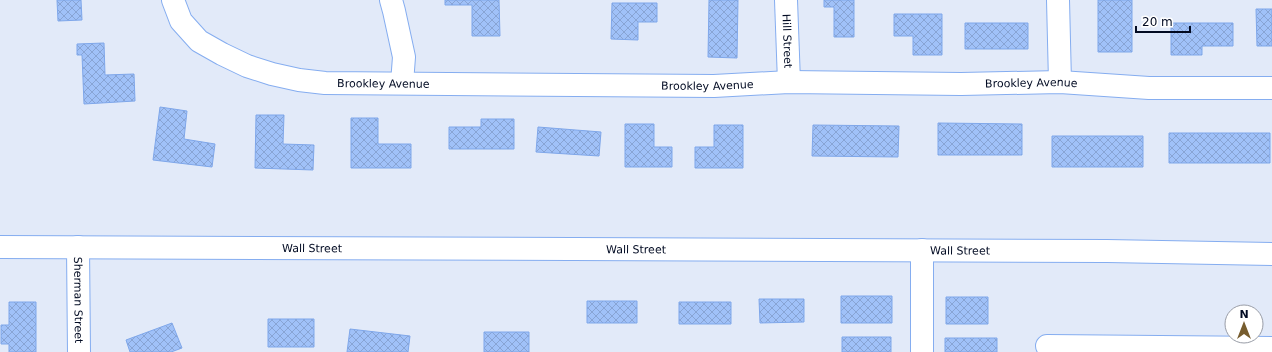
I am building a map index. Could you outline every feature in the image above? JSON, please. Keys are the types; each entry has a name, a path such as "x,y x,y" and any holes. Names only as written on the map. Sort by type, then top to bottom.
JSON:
{"street":[{"name":"Brookley Avenue","path":"173,0 181,21 199,41 222,54 247,66 272,74 298,80 325,83 714,86 789,82 961,84 1060,82 1149,88 1272,88"},
{"path":"391,0 404,57 402,84"},
{"name":"Hill Street","path":"786,0 789,82"},
{"path":"1058,0 1060,82"},
{"name":"Wall Street","path":"0,247 922,250 1272,254"},
{"name":"Sherman Street","path":"78,247 79,352"},
{"path":"922,250 922,352"},
{"path":"1047,346 1272,348"}],"building":[{"path":"57,0 81,0 82,20 58,21"},
{"path":"445,0 499,0 500,36 472,36 472,5 445,5"},
{"path":"709,0 738,0 737,58 708,57"},
{"path":"824,0 854,0 854,37 834,37 834,7 824,7"},
{"path":"1098,0 1132,0 1132,52 1098,52"},
{"path":"612,3 657,3 657,22 638,22 638,40 611,39"},
{"path":"1256,9 1272,9 1272,46 1257,46"},
{"path":"894,14 942,14 942,55 913,55 913,36 894,36"},
{"path":"965,23 1028,23 1028,49 965,49"},
{"path":"1171,23 1233,23 1233,46 1202,46 1202,55 1171,55"},
{"path":"104,43 105,75 134,74 135,101 84,104 82,55 77,55 77,44"},
{"path":"160,107 187,111 184,139 215,144 212,167 153,160"},
{"path":"256,115 284,115 283,144 314,145 313,170 255,168"},
{"path":"351,118 378,118 378,144 411,144 411,168 351,168"},
{"path":"481,119 514,119 514,149 449,149 449,127 481,127"},
{"path":"938,123 1022,124 1022,155 938,155"},
{"path":"625,124 654,124 654,147 672,147 672,167 625,167"},
{"path":"714,125 743,125 743,168 695,168 695,147 714,147"},
{"path":"813,125 899,126 898,157 812,156"},
{"path":"538,127 601,132 599,156 536,152"},
{"path":"1169,133 1270,133 1270,163 1169,163"},
{"path":"1052,136 1143,136 1143,167 1052,167"},
{"path":"841,296 892,296 892,323 841,323"},
{"path":"946,297 988,297 988,324 946,324"},
{"path":"759,299 804,299 804,322 760,323"},
{"path":"587,301 637,301 637,323 587,323"},
{"path":"9,302 36,302 36,352 9,352 9,344 1,344 1,325 9,325"},
{"path":"679,302 731,302 731,324 679,324"},
{"path":"268,319 314,319 314,347 268,347"},
{"path":"172,323 182,348 171,352 130,352 126,340"},
{"path":"350,329 410,336 408,352 347,352"},
{"path":"484,332 529,332 529,352 484,352"},
{"path":"842,337 891,337 891,352 842,352"},
{"path":"945,338 997,338 997,352 945,352"}]}
